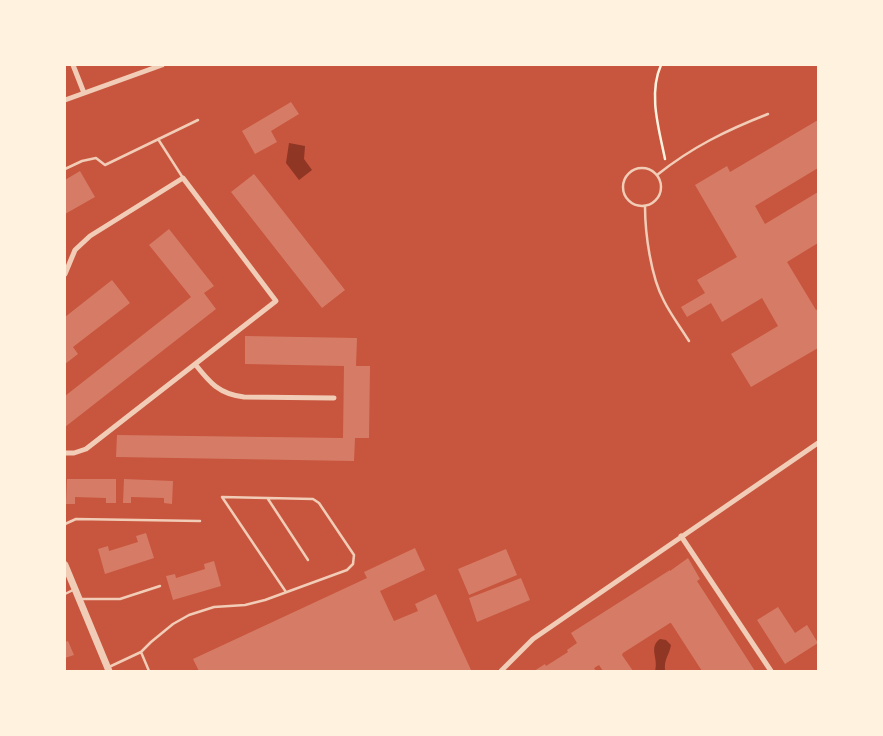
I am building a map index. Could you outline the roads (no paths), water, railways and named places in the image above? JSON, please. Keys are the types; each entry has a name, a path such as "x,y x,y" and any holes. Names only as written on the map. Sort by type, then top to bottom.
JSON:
{"street":[{"path":"73,65 84,93"},
{"path":"65,100 162,65"},
{"path":"65,274 75,250 90,236 183,178 276,301 86,449 74,453 65,453"},
{"path":"195,364 219,390 230,395 244,397 334,398"},
{"path":"501,671 533,638 818,444"},
{"path":"681,536 771,671"},
{"path":"65,564 107,670"}],"lane":[{"path":"658,175 698,145 768,114"},
{"path":"65,169 90,158 96,158 105,165 198,120"},
{"path":"158,139 183,178"},
{"path":"638,168 652,170 658,175 661,183 661,192 652,204 637,206 628,201 622,187 624,180 632,170 638,168"},
{"path":"645,206 646,237 663,300 689,341"},
{"path":"107,670 141,652 150,642 189,615 214,607 245,605 265,600 347,570 353,564 354,555 319,503 313,499 222,497 286,592"},
{"path":"267,498 308,560"},
{"path":"65,524 76,520 200,521"},
{"path":"79,599 120,599 160,586"},
{"path":"65,594 75,588"},
{"path":"141,652 150,671"}]}
